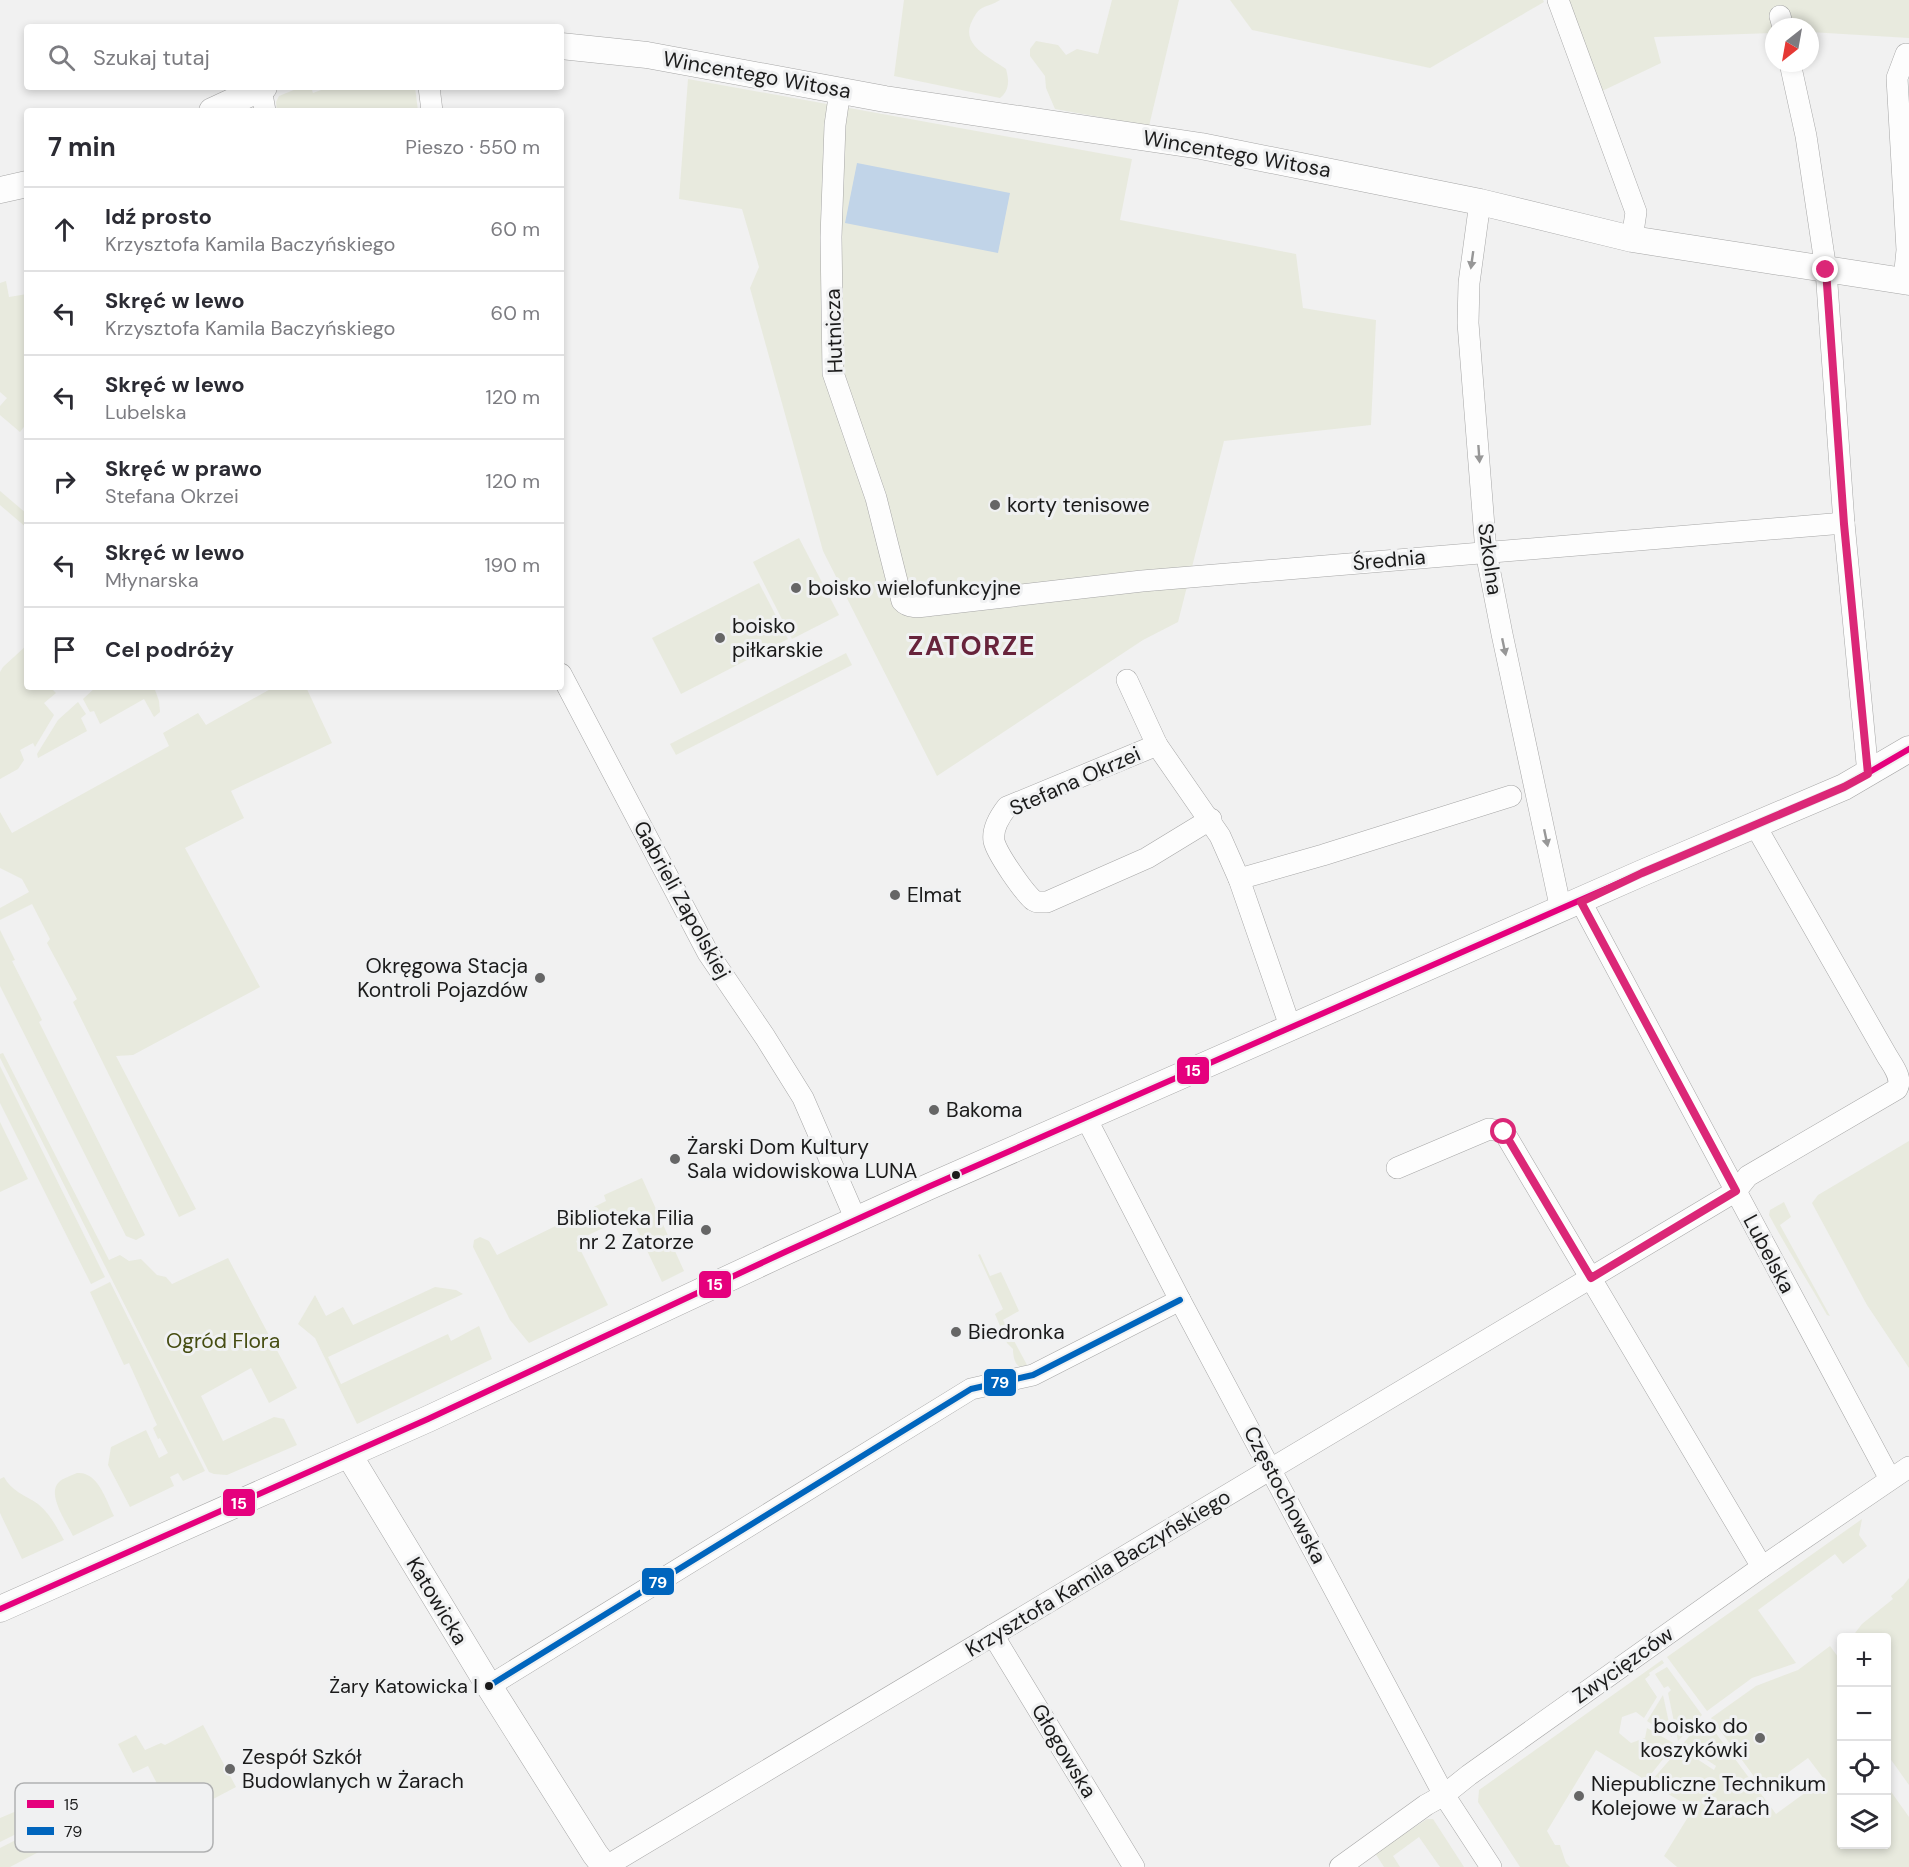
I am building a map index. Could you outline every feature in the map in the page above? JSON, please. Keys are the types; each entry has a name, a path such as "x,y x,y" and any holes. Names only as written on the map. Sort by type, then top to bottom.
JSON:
{"street":[{"path":"1558,0 1636,212 1632,239"},
{"name":"Wincentego Witosa","path":"564,46 647,56 885,99 1201,146 1480,202 1632,239 1906,281"},
{"path":"1906,54 1898,78 1907,250 1906,281"},
{"path":"1792,72 1806,136 1826,270 1844,524 1868,774"},
{"path":"429,90 432,108"},
{"name":"Hutnicza","path":"840,90 835,125 831,237 835,381 876,498 902,601 912,607 934,604"},
{"path":"222,108 263,95"},
{"path":"0,190 24,185"},
{"name":"Szkolna","path":"1480,202 1469,283 1468,323 1486,552 1504,645 1571,906"},
{"name":"Średnia","path":"934,604 1142,581 1844,524"},
{"name":"Stefana Okrzei","path":"1127,680 1157,745 1211,819 1220,836 1239,879 1291,1029"},
{"name":"Gabrieli Zapolskiej","path":"564,683 708,953 803,1098 856,1220"},
{"name":"Stefana Okrzei","path":"1157,745 1008,807 1000,815 994,843 1009,868 1034,900 1047,902 1147,858 1211,819"},
{"path":"0,1609 349,1455 856,1220 1844,787 1909,749"},
{"path":"1239,879 1510,796"},
{"name":"Krzysztofa Kamila Baczyńskiego","path":"605,1867 1736,1191 1748,1176 1897,1089 1899,1079 1887,1056 1755,825"},
{"name":"Lubelska","path":"1571,906 1736,1191 1890,1479"},
{"name":"Częstochowska","path":"1086,1118 1444,1796 1491,1867"},
{"path":"1397,1168 1489,1129 1504,1132 1762,1567"},
{"path":"489,1686 971,1389 1033,1375 1180,1299"},
{"name":"Katowicka","path":"349,1455 489,1686 605,1867"},
{"name":"Zwycięzców","path":"1340,1867 1426,1805 1444,1796 1469,1775 1762,1567 1909,1467"},
{"name":"Głogowska","path":"993,1635 1134,1867"}],"green space":[{"path":"904,0 1000,0 978,11 969,28 973,43 978,49 1006,69 1008,85 1006,92 1000,98 894,76"},
{"path":"1112,0 1179,0 1149,126 1055,109 1046,88 1045,76 1030,56 1030,49 1036,41 1058,45 1066,55 1077,49 1098,54"},
{"path":"1230,0 1543,0 1544,2 1430,68 1252,30"},
{"path":"1564,0 1909,0 1909,38 1819,33 1819,18 1765,18 1765,33 1654,37 1661,63 1598,93"},
{"path":"688,79 1132,159 1120,220 1296,254 1303,308 1376,320 1371,425 1224,441 1178,622 1143,640 937,776 823,551 750,288 759,267 742,209 679,199"},
{"path":"294,90 312,90 313,93 321,90 415,90 418,108 277,108 279,96"},
{"path":"6,281 9,297 24,294 24,427 20,432 0,415 0,406 7,398 0,392 0,283"},
{"path":"0,491 24,511 24,525 0,505"},
{"name":"boisko wielofunkcyjne","path":"799,538 839,615 792,639 753,562"},
{"name":"boisko piłkarskie","path":"759,583 788,639 681,694 652,638"},
{"path":"24,648 24,690 53,690 56,693 44,703 54,715 35,747 33,743 20,750 24,760 18,769 0,779 0,672"},
{"path":"846,653 852,665 676,755 670,744"},
{"path":"93,690 155,690 160,712 154,717 144,699 100,724 94,711 90,712 83,699"},
{"path":"269,690 307,690 332,743 231,791 244,818 185,848 260,987 133,1055 116,1056 196,1209 179,1217 73,1002 77,999 47,943 50,939 32,904 0,920 0,908 29,892 22,879 0,868 0,812 12,833 169,746 163,733 198,713 206,725"},
{"path":"78,702 86,714 81,718 87,731 38,758 37,754 58,720"},
{"path":"0,930 15,960 12,961 42,1020 39,1022 145,1235 136,1240 126,1236 0,986"},
{"name":"Ogród Flora","path":"3,1053 109,1260 120,1255 129,1261 141,1259 157,1275 166,1277 172,1284 228,1258 297,1388 269,1403 251,1368 201,1396 223,1441 274,1417 284,1419 297,1445 227,1475 209,1472 0,1058 0,1054"},
{"path":"0,1066 105,1277 91,1284 0,1103"},
{"path":"0,1122 28,1179 0,1192"},
{"path":"1909,1141 1909,1368 1867,1305 1812,1203 1818,1195"},
{"path":"642,1178 684,1271 662,1282 630,1215 576,1241 608,1305 529,1343 510,1320 473,1247 474,1240 480,1237 489,1241 497,1255 606,1201 604,1195"},
{"path":"1784,1202 1791,1217 1780,1225 1830,1316 1827,1315 1769,1215 1770,1210"},
{"path":"980,1254 990,1276 1001,1272 1019,1311 1003,1320 1027,1365 1020,1367 1016,1364 1013,1349 1007,1343 995,1314 1003,1309 978,1255"},
{"path":"110,1282 205,1471 183,1481 178,1473 170,1477 174,1486 130,1507 108,1465 111,1447 146,1430 159,1458 168,1453 153,1428 157,1425 129,1363 124,1365 90,1292"},
{"path":"435,1287 456,1290 463,1294 328,1357 341,1384 448,1334 451,1341 479,1326 492,1359 357,1424 315,1338 298,1324 315,1295 326,1316 343,1307 353,1325"},
{"path":"77,1473 91,1477 96,1482 114,1516 73,1536 59,1509 55,1494 59,1482"},
{"path":"4,1477 14,1489 42,1508 64,1540 22,1559 0,1513 0,1479"},
{"path":"1862,1519 1859,1535 1867,1546 1843,1564 1835,1554 1758,1610 1796,1663 1752,1678 1707,1711 1667,1657"},
{"path":"1909,1578 1909,1785 1891,1760 1891,1633 1855,1633 1862,1624 1893,1599 1891,1596"},
{"path":"1830,1646 1837,1656 1837,1849 1891,1849 1891,1792 1909,1817 1909,1867 1677,1867 1664,1856 1693,1809 1596,1750 1547,1831 1555,1845 1560,1845 1566,1863 1570,1867 1520,1867 1478,1802 1479,1790 1662,1660 1664,1663 1649,1673 1650,1675 1645,1679 1657,1697 1644,1718 1636,1712 1622,1717 1619,1733 1631,1743 1645,1738 1647,1728 1675,1744 1648,1778 1652,1780 1680,1748 1714,1770 1716,1766 1683,1744 1698,1725 1706,1720 1776,1814 1824,1779 1808,1758 1764,1790 1711,1718 1756,1686 1798,1670"},
{"path":"1667,1667 1702,1715 1678,1741 1668,1693 1671,1690 1668,1686 1664,1688 1655,1674"},
{"path":"1663,1695 1672,1737 1647,1721"},
{"path":"203,1725 236,1787 213,1799 213,1783 157,1783 148,1766 133,1773 118,1744 136,1735 145,1750 161,1743 165,1745"},
{"path":"15,1812 15,1835 0,1842 0,1818"},
{"path":"1427,1819 1433,1819 1464,1867 1440,1867 1419,1837 1393,1856 1400,1867 1384,1867 1375,1853"},
{"path":"15,1840 15,1852 39,1852 10,1867 0,1867 0,1848"}],"water":[{"path":"857,163 1010,193 998,253 845,223"}],"transit line":[{"name":"15","path":"0,1609 428,1419 928,1187 1642,873 1844,787 1909,749"},
{"name":"79","path":"489,1686 971,1389 1033,1375 1180,1300"}],"place":[{"name":"korty tenisowe","path":"995,505"},
{"name":"boisko wielofunkcyjne","path":"796,588"},
{"name":"boisko piłkarskie","path":"720,638"},
{"name":"Elmat","path":"895,895"},
{"name":"Okręgowa Stacja Kontroli Pojazdów","path":"540,978"},
{"name":"Bakoma","path":"934,1110"},
{"name":"Żarski Dom Kultury Sala widowiskowa LUNA","path":"675,1159"},
{"name":"Biblioteka Filia nr 2 Zatorze","path":"706,1230"},
{"name":"Biedronka","path":"956,1332"},
{"name":"Żary Katowicka I","path":"489,1686"},
{"name":"boisko do koszykówki","path":"1760,1738"},
{"name":"Zespół Szkół Budowlanych w Żarach","path":"230,1769"},
{"name":"Niepubliczne Technikum Kolejowe w Żarach","path":"1579,1796"}],"district":[{"name":"ZATORZE","path":"972,646"}],"route":[{"path":"1504,1132 1591,1278 1736,1191 1581,902 1642,873 1844,787 1868,774 1844,524 1826,270"}]}
